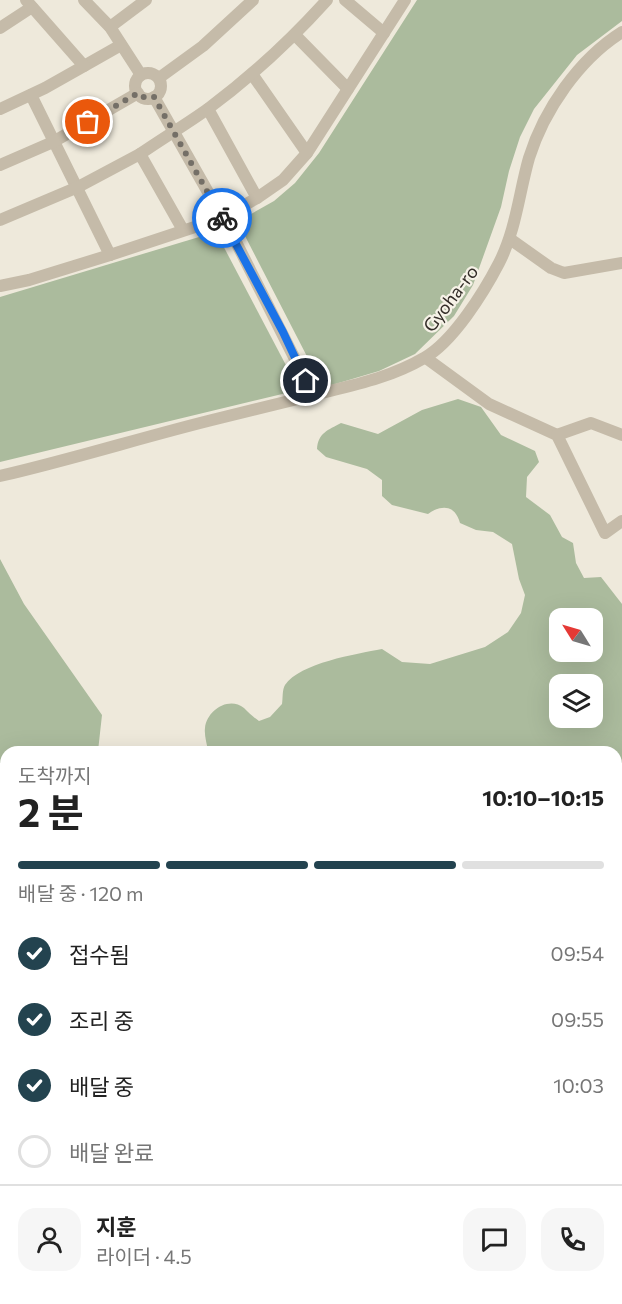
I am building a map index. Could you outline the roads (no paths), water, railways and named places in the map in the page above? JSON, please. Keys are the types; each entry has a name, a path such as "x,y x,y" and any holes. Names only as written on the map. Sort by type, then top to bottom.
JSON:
{"street":[{"path":"84,0 110,27 141,75"},
{"path":"110,27 146,0"},
{"path":"159,78 203,46 253,0"},
{"path":"0,220 78,187 140,154 208,109 252,74 295,35 327,0"},
{"path":"345,0 384,33"},
{"path":"0,286 110,255 222,218 283,180 307,153 405,0"},
{"path":"0,28 29,3 84,66"},
{"name":"Gyoha-ro","path":"0,476 76,458 157,433 382,378 426,358 451,335 476,302 500,262 510,239 530,157 556,102 587,60 622,32"},
{"path":"295,35 348,89"},
{"path":"0,109 121,45"},
{"path":"153,73 159,78 161,87 158,95 145,98 138,93 136,81 141,75 153,73"},
{"path":"252,74 307,153"},
{"path":"0,165 55,141 138,93"},
{"path":"32,94 110,255"},
{"path":"154,97 222,218 283,332 306,381"},
{"path":"208,109 257,198"},
{"path":"140,154 183,230"},
{"path":"510,239 551,268 564,273 622,263"},
{"path":"426,358 489,404 557,435 605,533 622,522"},
{"path":"557,435 591,423 622,435"}]}
